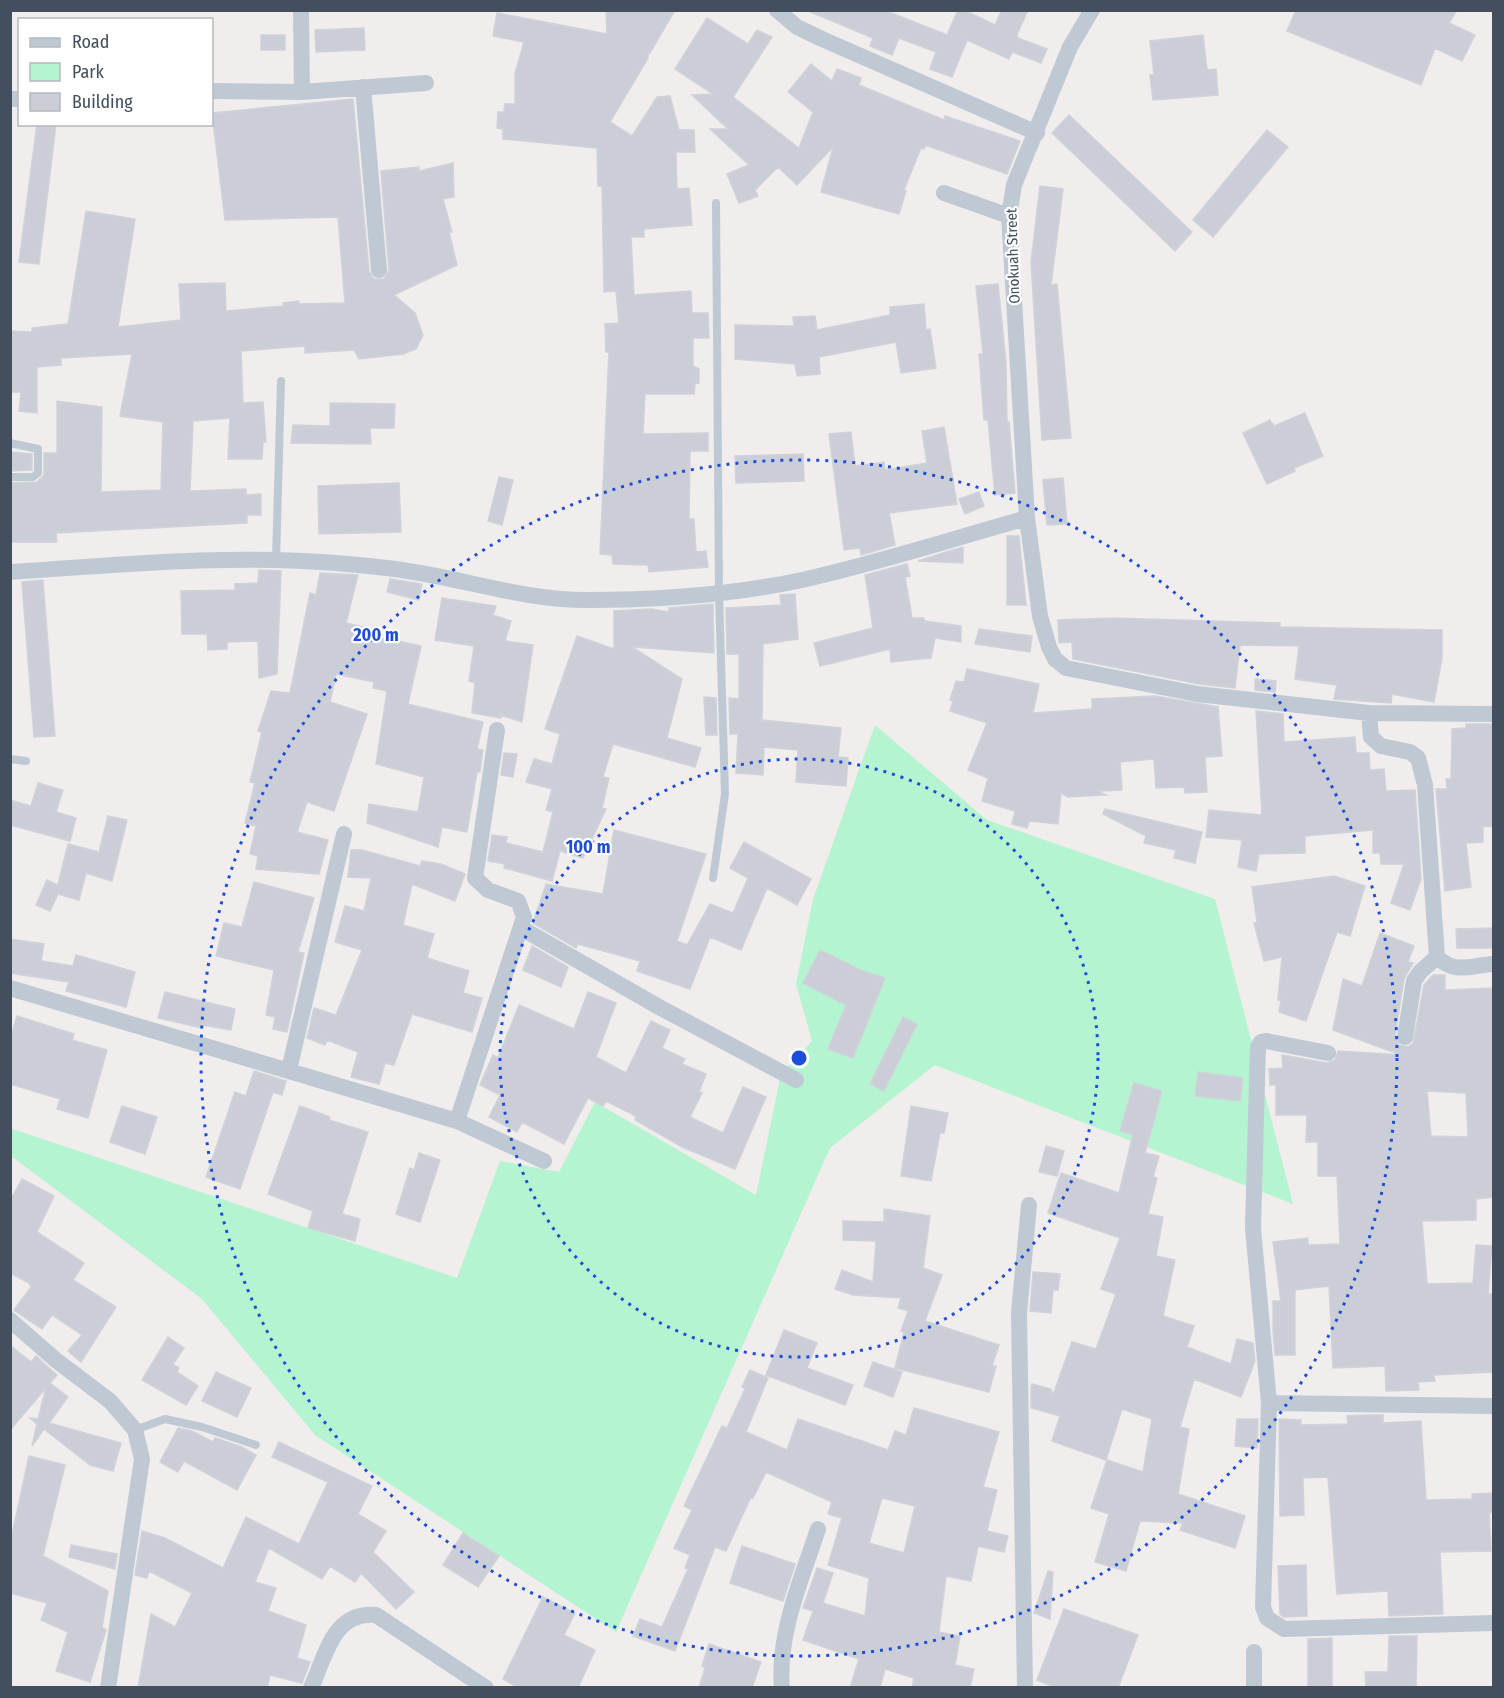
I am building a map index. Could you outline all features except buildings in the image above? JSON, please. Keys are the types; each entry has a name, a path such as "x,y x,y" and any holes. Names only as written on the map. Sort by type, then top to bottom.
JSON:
{"street":[{"path":"301,10 302,92"},
{"path":"777,10 797,27 822,39 1037,133"},
{"name":"Onokuah Street","path":"1092,10 1070,47 1014,185 1010,216 1027,518 1040,616 1048,647 1055,659 1066,668 1197,694 1369,713 1494,714"},
{"path":"213,91 302,92 426,83"},
{"path":"363,87 379,270"},
{"path":"944,193 1010,216"},
{"path":"10,572 146,563 276,560 336,563 409,571 487,589 555,598 585,600 719,594 802,580 1027,518"},
{"path":"1369,713 1371,737 1376,742 1381,746 1410,752 1418,758 1425,785 1437,957 1447,967 1463,969 1494,964"},
{"path":"457,1121 524,916 518,901 488,890 475,878 497,730"},
{"path":"289,1070 344,834"},
{"path":"521,928 659,1007 796,1080"},
{"path":"1405,1037 1414,981 1420,972 1437,957"},
{"path":"10,988 457,1121 544,1161"},
{"path":"1328,1053 1266,1041 1261,1042 1258,1047 1253,1228 1269,1403 1263,1607 1267,1617 1284,1629 1494,1623"},
{"path":"1024,1688 1019,1313 1029,1205"},
{"path":"10,1320 57,1361 110,1401 135,1430 142,1459 108,1688"},
{"path":"1269,1403 1494,1406"},
{"path":"782,1688 784,1650 792,1607 818,1529"},
{"path":"311,1688 342,1623 360,1614 376,1615 486,1688"},
{"path":"1254,1652 1254,1688"}],"lane":[{"path":"713,878 725,794 719,594 716,202"},
{"path":"276,560 281,381"},
{"path":"10,443 38,449 38,473 33,477 10,477"},
{"path":"10,759 26,761"},
{"path":"135,1430 165,1419 202,1427 256,1445"}],"green space":[{"path":"875,725 987,820 1215,899 1293,1204 935,1065 830,1148 616,1632 315,1435 202,1299 11,1156 10,1128 457,1278 500,1161 559,1172 595,1102 756,1195 781,1074 812,1041 796,984 813,899"}]}
